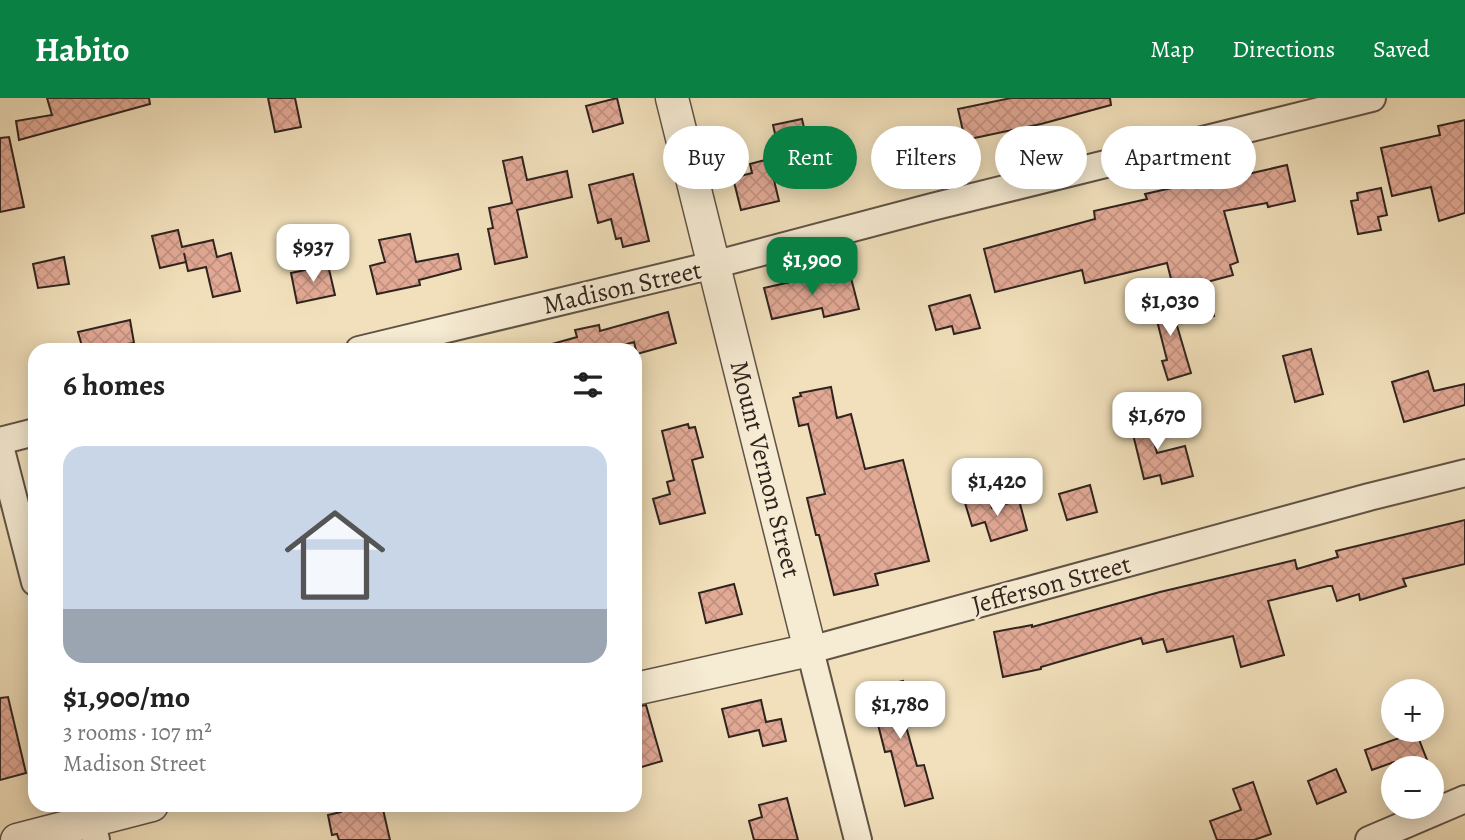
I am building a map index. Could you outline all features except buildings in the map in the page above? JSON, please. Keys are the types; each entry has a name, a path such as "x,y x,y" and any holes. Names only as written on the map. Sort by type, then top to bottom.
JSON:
{"street":[{"name":"Mount Vernon Street","path":"672,98 858,840"},
{"name":"Madison Street","path":"388,343 713,265 932,207 1372,98"},
{"path":"28,434 0,444 28,554"},
{"name":"Jefferson Street","path":"642,687 810,650 1369,496 1465,473"},
{"path":"1369,840 1465,799"},
{"path":"17,840 127,812"}]}
